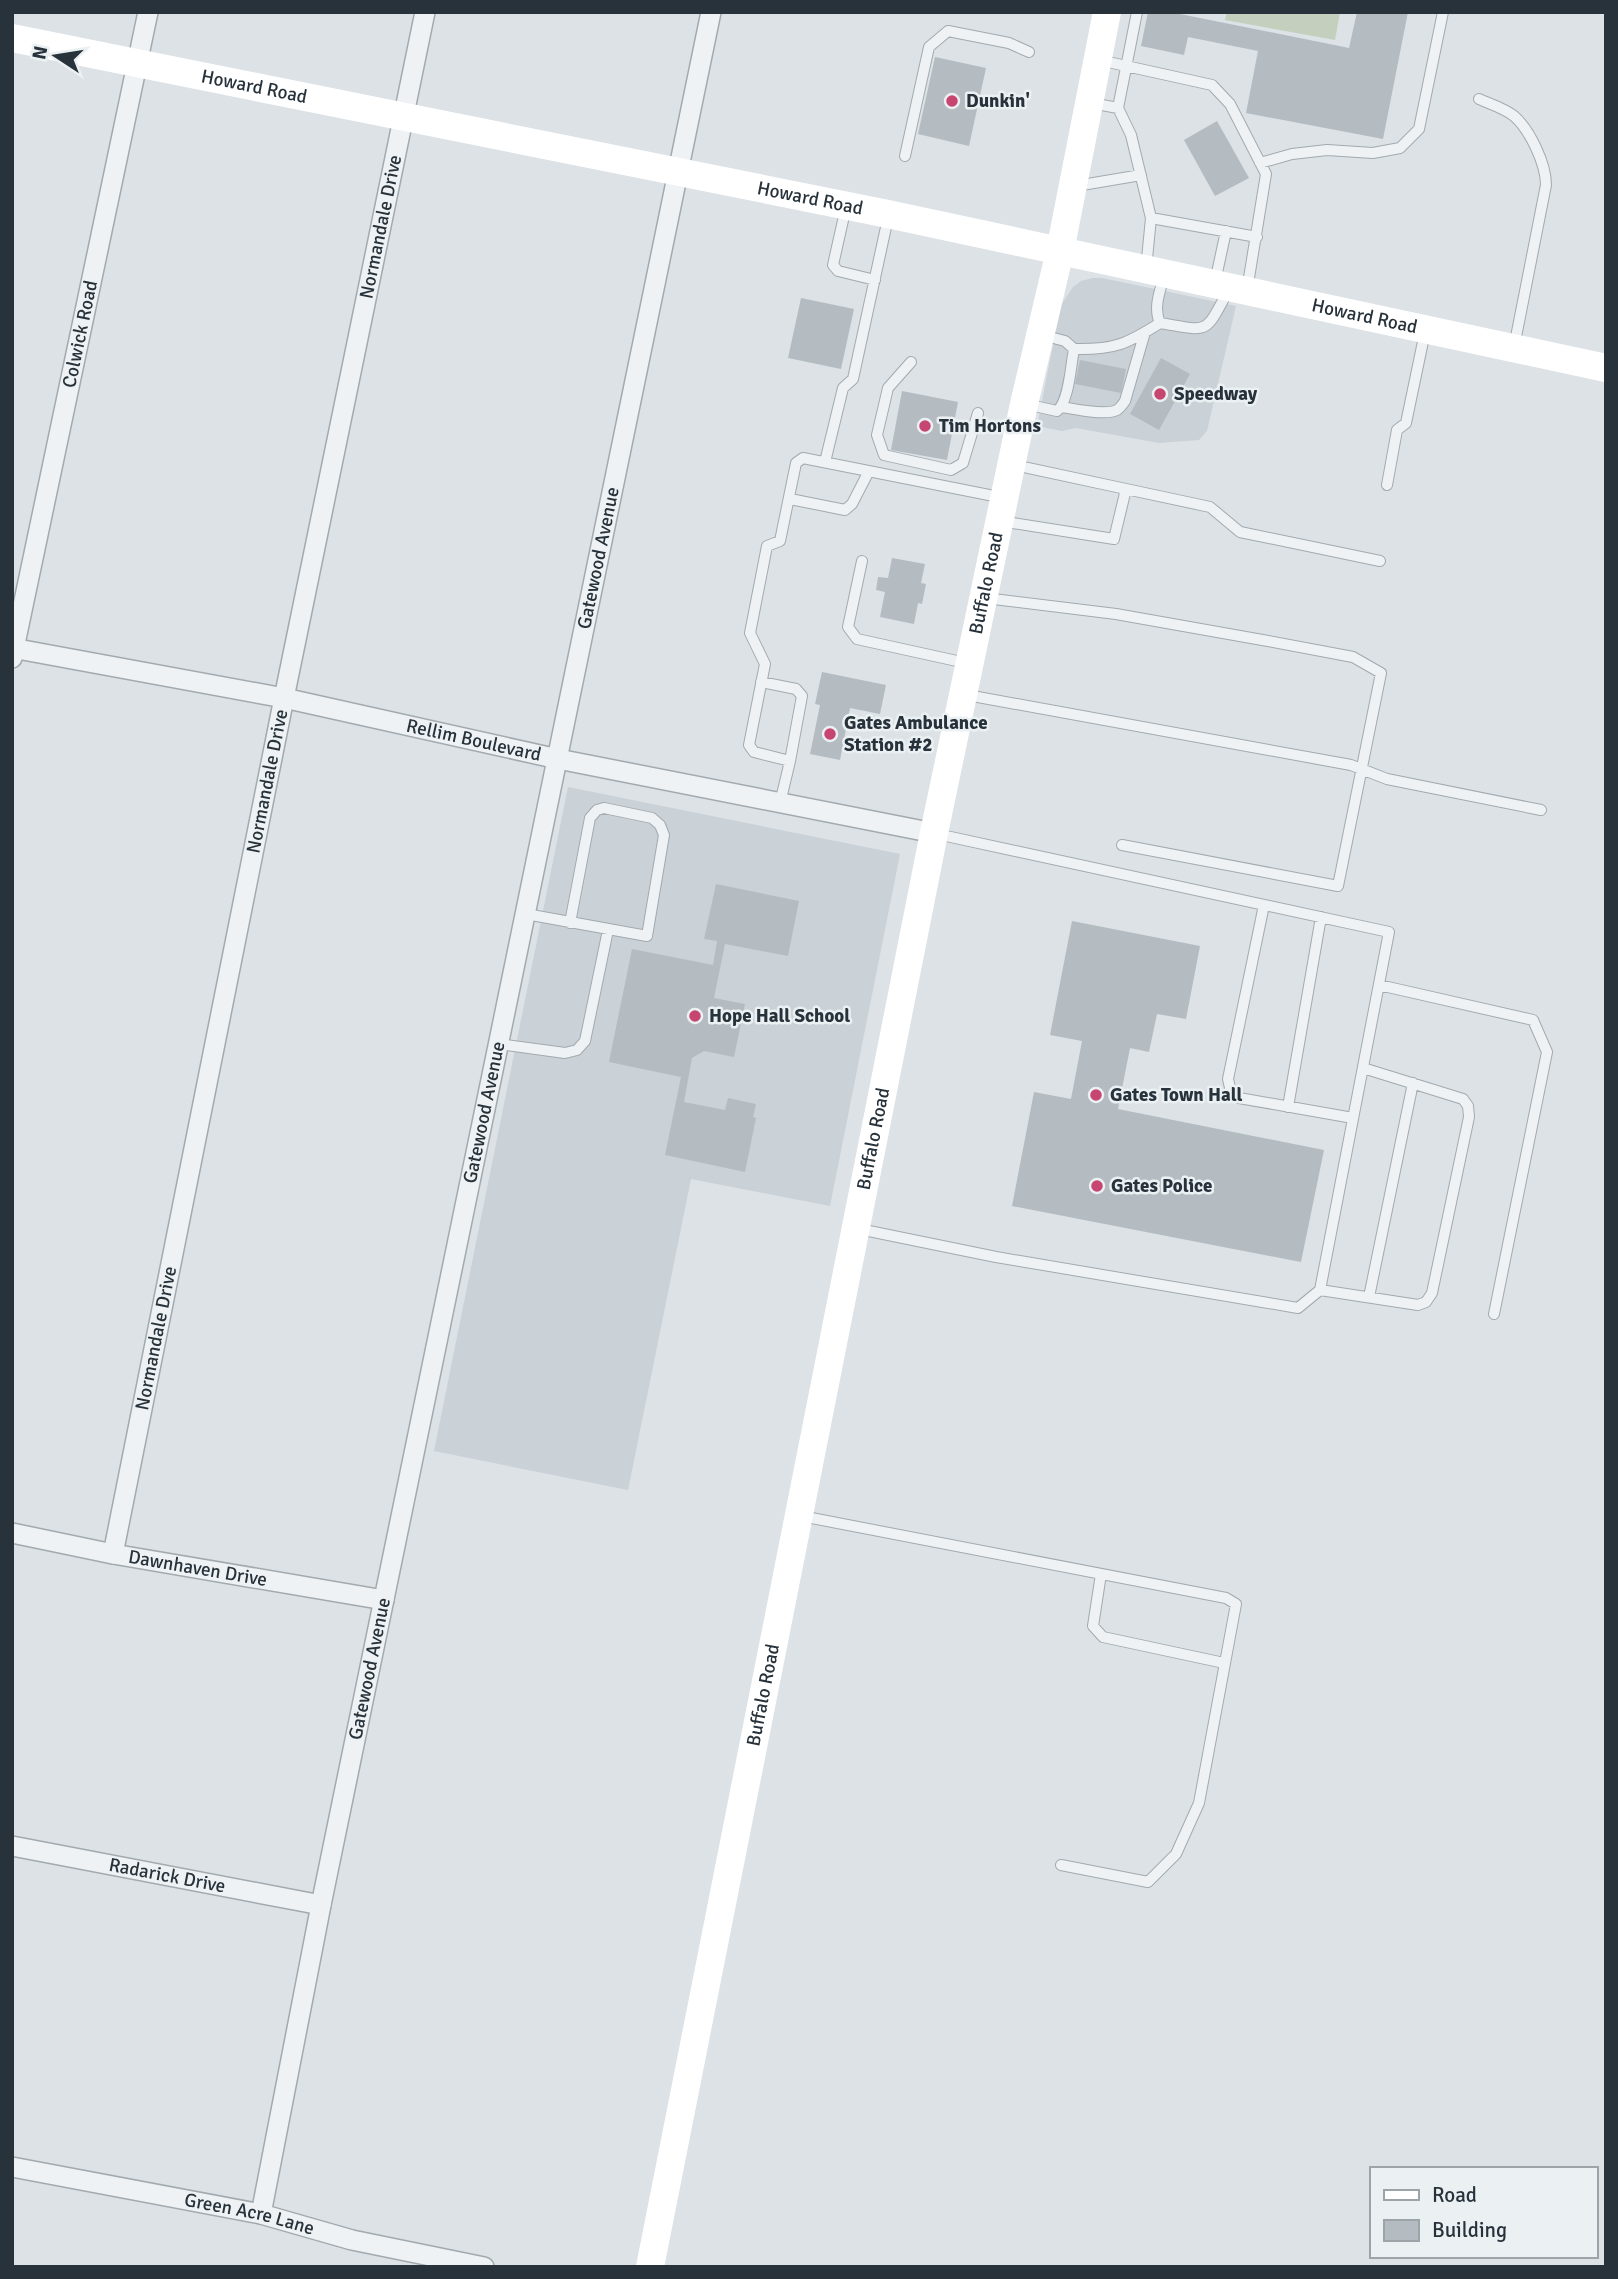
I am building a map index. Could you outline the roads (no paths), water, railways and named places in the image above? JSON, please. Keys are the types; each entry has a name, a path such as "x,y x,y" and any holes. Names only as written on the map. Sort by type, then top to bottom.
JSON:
{"main road":[{"name":"Buffalo Road","path":"650,2267 934,834 1024,404 1060,251 1107,12"},
{"name":"Howard Road","path":"12,38 888,214 1606,368"}],"street":[{"name":"Colwick Road","path":"13,652 148,12"},
{"name":"Normandale Drive","path":"113,1554 284,698 425,12"},
{"name":"Gatewood Avenue","path":"261,2214 321,1905 711,12"},
{"name":"Rellim Boulevard","path":"13,652 284,698 558,759 934,834"},
{"name":"Dawnhaven Drive","path":"12,1533 113,1554 384,1600"},
{"name":"Radarick Drive","path":"12,1846 321,1905"},
{"name":"Green Acre Lane","path":"12,2167 261,2214 352,2239 484,2267"}],"lane":[{"path":"1137,12 1118,108 1131,135 1152,218 1157,317 1160,323"},
{"path":"1260,163 1292,154 1327,150 1373,153 1400,148 1419,129 1443,12"},
{"path":"905,156 929,47 948,31 1009,43 1028,52"},
{"path":"1041,335 1065,341 1074,349 1101,350 1132,341 1160,323 1200,330 1211,323 1257,237 1266,174 1230,104 1212,85 1098,60"},
{"path":"1479,99 1514,116 1540,156 1546,175 1514,347"},
{"path":"1091,103 1118,108"},
{"path":"1073,186 1141,175"},
{"path":"846,206 833,265 838,271 875,280"},
{"path":"825,462 843,388 853,379 888,214"},
{"path":"1152,218 1257,237"},
{"path":"1226,231 1231,287"},
{"path":"1387,485 1397,429 1406,423 1425,328"},
{"path":"1062,407 1086,411 1119,410 1125,401 1145,332"},
{"path":"1024,404 1057,411 1062,407 1074,349"},
{"path":"911,362 888,388 877,435 884,455 951,470 963,463 978,413"},
{"path":"790,761 754,752 749,745 765,664 750,633 767,545 780,541 796,463 803,458 869,471 1114,539 1126,489"},
{"path":"1011,465 1210,507 1240,532 1380,561"},
{"path":"790,499 845,510 852,504 869,471"},
{"path":"862,561 848,627 857,639 970,664"},
{"path":"984,598 1129,616 1353,657 1381,673 1338,886 1122,845"},
{"path":"761,682 796,689 802,696 780,803"},
{"path":"963,694 1351,765 1387,779 1541,810"},
{"path":"526,914 570,923 608,930 647,936 664,835 660,825 652,818 604,808 597,810 590,818 570,923"},
{"path":"855,1229 996,1257 1298,1308 1320,1290 1389,932 934,834"},
{"path":"1264,905 1227,1079 1231,1092 1240,1098 1353,1118"},
{"path":"1288,1107 1321,917"},
{"path":"499,1044 565,1053 577,1050 584,1041 608,930"},
{"path":"1379,985 1533,1020 1547,1052 1494,1314"},
{"path":"1320,1290 1418,1305 1426,1302 1432,1293 1469,1117 1468,1106 1463,1098 1363,1068"},
{"path":"1369,1297 1413,1083"},
{"path":"800,1516 1226,1598 1236,1604 1199,1803 1176,1854 1149,1882 1061,1865"},
{"path":"1101,1574 1093,1626 1102,1637 1224,1663"}],"place":[{"name":"Dunkin'","path":"952,101"},
{"name":"Speedway","path":"1160,394"},
{"name":"Tim Hortons","path":"925,426"},
{"name":"Gates Ambulance Station #2","path":"830,734"},
{"name":"Hope Hall School","path":"695,1016"},
{"name":"Gates Town Hall","path":"1096,1095"},
{"name":"Gates Police","path":"1097,1186"}]}
